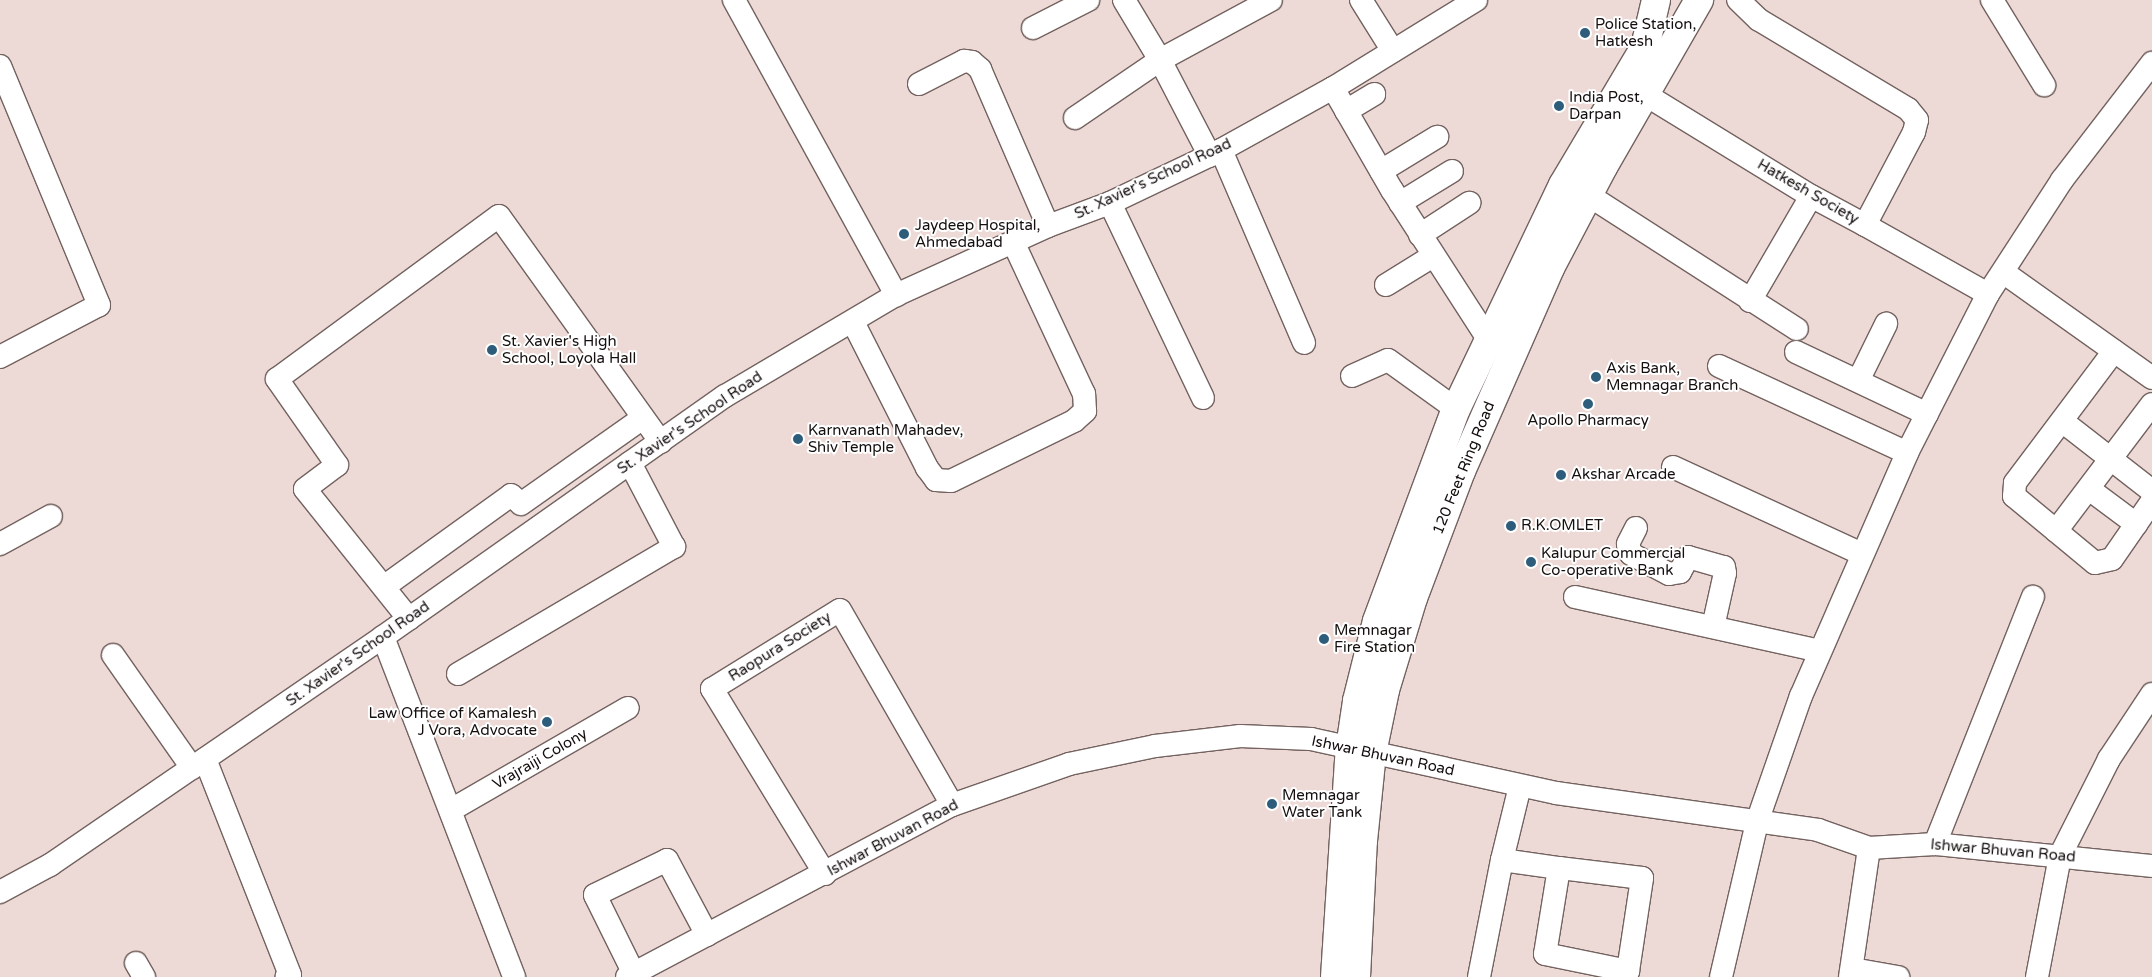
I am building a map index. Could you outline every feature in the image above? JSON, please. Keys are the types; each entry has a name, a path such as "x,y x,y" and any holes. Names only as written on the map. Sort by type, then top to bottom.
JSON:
{"main road":[{"path":"1680,0 1692,0"},
{"name":"120 Feet Ring Road","path":"1335,977 1361,750 1385,690 1413,598 1461,471 1519,336 1588,195 1699,0"},
{"name":"120 Feet Ring Road","path":"1356,977 1363,841 1361,750 1357,701 1377,621 1456,409 1563,185 1645,46 1650,6"}],"street":[{"path":"734,0 896,295"},
{"path":"1034,28 1088,0"},
{"path":"1124,0 1216,153 1304,343"},
{"path":"1075,118 1160,60 1271,0"},
{"path":"1361,0 1393,51"},
{"name":"St. Xavier's School Road","path":"0,892 50,865 198,764 409,619 725,396 896,295 1014,244 1048,226 1110,203 1216,153 1333,88 1476,0"},
{"name":"Hatkesh Society","path":"1646,94 1811,196 1865,225 1914,132 1917,120 1908,109 1759,20 1738,0"},
{"path":"1992,0 2044,86"},
{"path":"918,84 964,61 972,62 980,69 1048,226"},
{"path":"1721,977 1757,822 1820,651 1907,453 1988,294 2062,180 2152,63"},
{"path":"0,66 99,305 0,357"},
{"path":"1333,88 1400,203 1488,339"},
{"path":"1346,111 1374,94"},
{"path":"1381,171 1436,137"},
{"path":"1400,203 1452,171"},
{"path":"1588,195 1750,301 1797,329"},
{"path":"1750,301 1811,196"},
{"path":"1110,203 1204,398"},
{"path":"1420,235 1469,203"},
{"path":"409,619 385,586 305,489 337,464 277,379 499,216 661,442"},
{"path":"1865,225 1988,294"},
{"path":"853,322 927,468 936,480 951,481 1074,421 1085,411 1084,394 1014,244"},
{"path":"1386,285 1433,256"},
{"path":"2003,272 2152,378"},
{"path":"1858,381 1886,324"},
{"path":"2114,351 2015,483 2014,496 2095,563 2112,559 2152,501"},
{"path":"1796,352 1927,414"},
{"path":"1352,376 1388,360 1456,409"},
{"path":"1719,366 1907,453"},
{"path":"2056,531 2152,404"},
{"path":"385,586 511,495 521,504 643,418"},
{"path":"2062,421 2152,491"},
{"path":"458,674 674,547 630,463"},
{"path":"1673,467 1862,554"},
{"path":"2089,489 2136,524"},
{"path":"0,544 51,516"},
{"path":"1636,528 1628,544 1632,554 1668,574 1680,572 1688,557 1724,567 1725,573 1713,627"},
{"path":"1575,597 1820,651"},
{"path":"1935,844 2033,597"},
{"name":"Raopura Society","path":"825,874 712,689 840,610 952,805"},
{"path":"383,637 514,977"},
{"path":"114,655 198,764 290,975 286,977"},
{"path":"2037,977 2060,856 2109,759 2152,694"},
{"name":"Vrajraiji Colony","path":"451,810 628,708"},
{"name":"Ishwar Bhuvan Road","path":"630,976 952,805 1069,764 1155,746 1240,736 1311,739 1520,786 1818,830 1869,848 1935,844 2152,866"},
{"path":"1479,977 1502,860 1520,786"},
{"path":"1869,848 1851,973 1898,977"},
{"path":"630,976 595,895 668,860 707,936"},
{"path":"1502,860 1642,878 1628,971 1545,954 1559,868"}],"place":[{"name":"Police Station, Hatkesh","path":"1585,33"},
{"name":"India Post, Darpan","path":"1559,106"},
{"name":"Jaydeep Hospital, Ahmedabad","path":"904,234"},
{"name":"St. Xavier's High School, Loyola Hall","path":"492,350"},
{"name":"Axis Bank, Memnagar Branch","path":"1596,377"},
{"name":"Apollo Pharmacy","path":"1588,404"},
{"name":"Karnvanath Mahadev, Shiv Temple","path":"798,439"},
{"name":"Akshar Arcade","path":"1561,475"},
{"name":"R.K.OMLET","path":"1511,526"},
{"name":"Kalupur Commercial Co-operative Bank","path":"1531,562"},
{"name":"Memnagar Fire Station","path":"1324,639"},
{"name":"Law Office of Kamalesh J Vora, Advocate","path":"547,722"},
{"name":"Memnagar Water Tank","path":"1272,804"}]}
